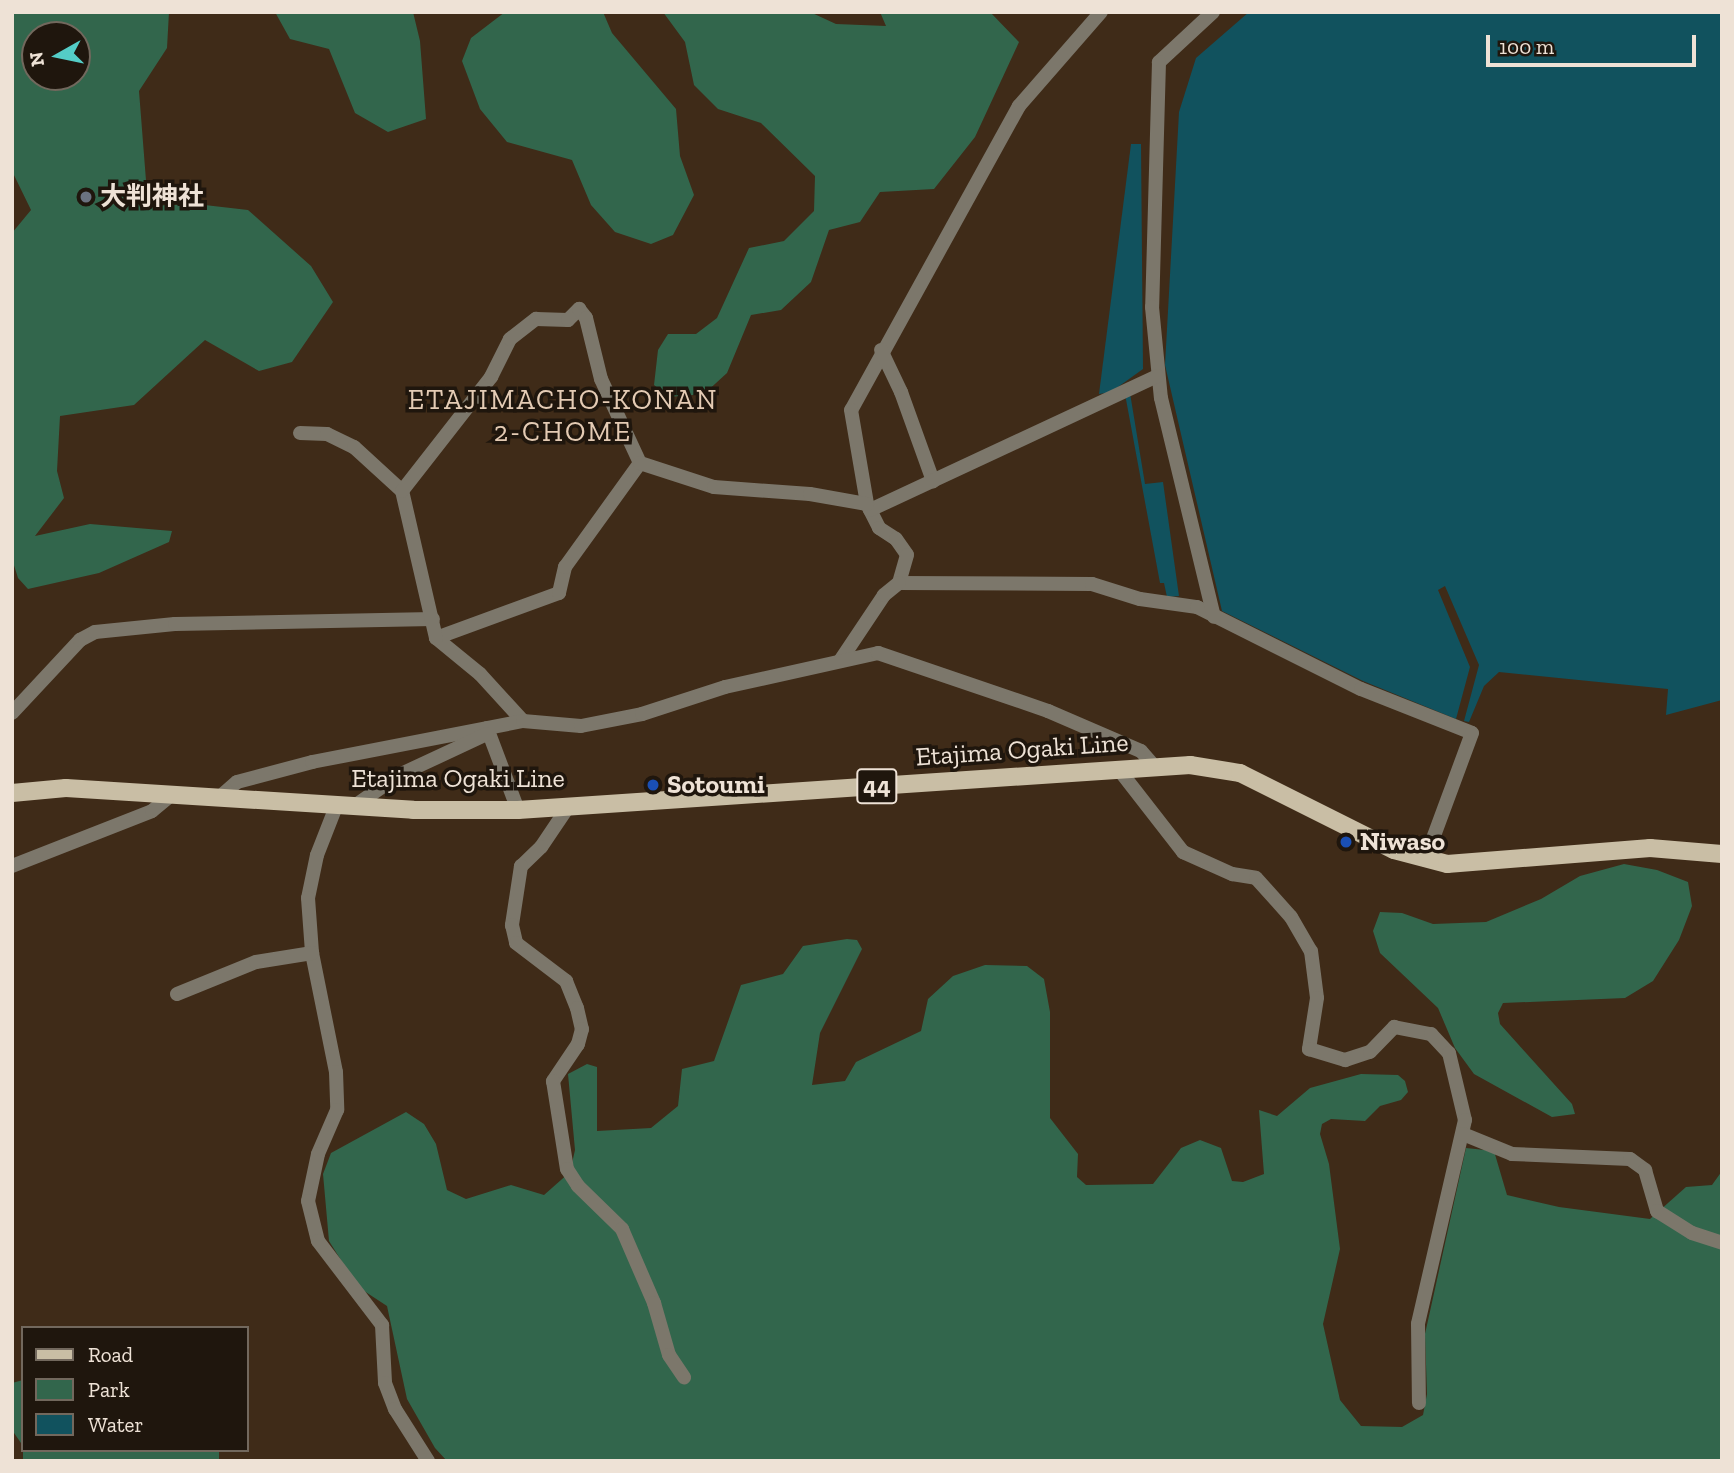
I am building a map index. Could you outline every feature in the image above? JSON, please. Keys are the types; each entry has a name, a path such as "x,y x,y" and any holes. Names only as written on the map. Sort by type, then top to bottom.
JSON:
{"main road":[{"name":"Etajima Ogaki Line","path":"12,793 66,788 222,795 356,805 519,810 1202,766 1240,773 1394,850 1425,860 1471,865 1650,848 1722,854"}],"street":[{"path":"840,661 884,596 899,583 907,555 896,539 879,528 868,507 851,410 880,350 1019,106 1101,12"},
{"path":"1213,12 1159,62 1153,307 1157,376 1214,617"},
{"path":"402,491 491,377 510,339 536,319 568,320 579,309 586,318 601,379 640,463 714,487 810,494 868,507 933,481 1157,376"},
{"path":"880,350 901,392 933,481"},
{"path":"300,433 327,434 354,447 402,491 436,638 480,674 523,721"},
{"path":"436,638 559,593 565,567 640,463"},
{"path":"899,583 1092,584 1140,599 1196,607 1362,689 1472,733 1425,860"},
{"path":"12,713 80,640 95,632 174,624 433,619"},
{"path":"222,795 237,782 312,762 487,731 523,721 593,724 878,653 1048,711 1141,751 1155,767"},
{"path":"356,805 399,775 487,731"},
{"path":"487,731 519,810"},
{"path":"1120,771 1183,852 1232,874 1256,878 1291,917 1311,951 1317,998 1309,1049 1345,1060 1370,1052 1394,1027 1430,1034 1449,1053 1458,1076 1463,1134 1418,1324 1419,1403"},
{"path":"12,866 152,811 172,794"},
{"path":"337,804 317,855 308,898 312,953 336,1072 337,1110 318,1154 308,1201 318,1241 382,1325 385,1383 395,1409 428,1461"},
{"path":"568,807 541,847 521,866 512,925 516,943 566,981 582,1029 578,1044 553,1081 567,1169 578,1186 622,1229 654,1303 669,1355 684,1377"},
{"path":"177,994 256,962 312,953"},
{"path":"1463,1134 1512,1154 1630,1159 1645,1170 1657,1210 1692,1233 1722,1243"}],"green space":[{"path":"12,12 169,12 167,48 139,91 148,206 196,204 248,210 311,266 333,302 292,362 259,371 205,340 134,405 60,416 57,471 64,498 35,536 90,524 172,531 169,542 99,573 28,589 18,578 12,559 12,233 31,210 12,171"},
{"path":"275,12 413,12 420,41 426,119 388,132 355,113 329,49 290,39"},
{"path":"505,12 603,12 612,33 676,109 680,156 694,195 673,235 651,244 615,232 591,205 572,160 507,142 480,109 462,61 471,38"},
{"path":"663,12 810,12 836,24 886,26 880,12 990,12 1019,42 975,137 934,189 880,192 860,222 829,230 811,282 781,310 751,315 727,373 704,394 669,397 654,385 658,350 668,334 696,334 717,318 749,248 784,241 814,211 815,176 761,123 718,109 694,85 685,42"},
{"path":"1624,864 1657,870 1688,882 1692,906 1679,940 1653,981 1625,998 1503,1003 1498,1013 1500,1024 1572,1104 1575,1114 1552,1117 1474,1074 1455,1048 1438,1008 1380,953 1373,931 1380,912 1402,913 1433,924 1486,922 1541,899 1580,876"},
{"path":"857,940 862,949 820,1033 812,1085 845,1081 856,1062 921,1031 928,999 953,976 985,965 1027,966 1044,979 1050,1012 1050,1118 1078,1154 1077,1177 1086,1185 1153,1184 1181,1148 1200,1140 1221,1148 1232,1181 1243,1182 1264,1174 1259,1110 1277,1116 1310,1088 1361,1074 1398,1075 1405,1081 1408,1092 1401,1100 1380,1106 1365,1121 1331,1119 1322,1124 1320,1134 1329,1164 1340,1249 1323,1324 1340,1400 1361,1426 1402,1427 1423,1415 1427,1394 1425,1334 1466,1148 1494,1151 1507,1195 1559,1207 1650,1219 1686,1187 1712,1185 1722,1171 1722,1461 447,1461 435,1448 407,1399 387,1306 358,1287 329,1241 323,1174 331,1153 406,1112 424,1124 436,1144 447,1190 466,1199 511,1185 544,1195 570,1172 575,1150 568,1074 587,1064 597,1067 597,1131 651,1128 678,1106 682,1069 714,1061 741,985 783,974 803,946"},
{"path":"21,1381 21,1443 12,1430 12,1383"},
{"path":"23,1452 219,1452 219,1461 23,1461"}],"water":[{"path":"1249,12 1722,12 1722,700 1666,715 1668,689 1499,672 1484,686 1469,722 1464,721 1479,665 1445,586 1438,590 1470,667 1456,719 1363,681 1222,611 1165,365 1179,112 1196,58"},
{"path":"1131,144 1141,144 1143,369 1111,392 1099,394"},
{"path":"1130,393 1145,484 1163,482 1179,596 1167,597 1164,583 1160,583 1125,394"}],"place":[{"name":"大判神社","path":"86,197"},
{"name":"Sotoumi","path":"653,785"},
{"name":"Niwaso","path":"1346,842"}],"district":[{"name":"ETAJIMACHO-KONAN 2-CHOME","path":"563,416"}]}
